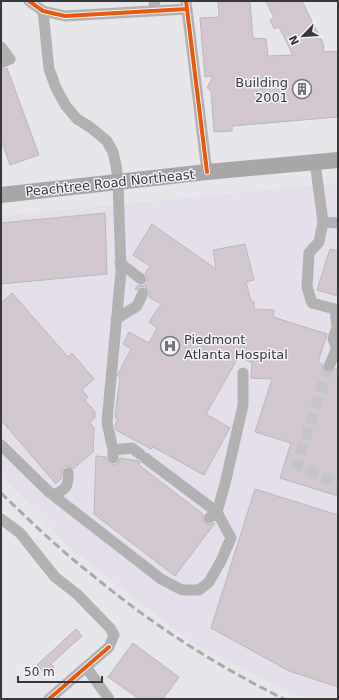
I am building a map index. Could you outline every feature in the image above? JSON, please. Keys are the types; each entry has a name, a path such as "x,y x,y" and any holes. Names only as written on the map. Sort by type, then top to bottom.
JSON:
{"highway":[{"name":"Peachtree Road Northeast","path":"1,195 207,172 338,160"}],"street":[{"path":"29,1 43,11 65,16 154,6 187,5 207,172"},
{"path":"1,445 53,495 161,579 182,590 199,590 209,582 221,561 230,538 213,515 132,448 113,454 107,422 120,263 118,182 113,152 107,141 90,127 77,119 66,106 56,88 49,69 43,11"},
{"path":"1,47 10,59 1,63"},
{"path":"315,162 323,222 319,242 310,253 307,287 312,302 336,310 337,327 333,339 337,347 329,366"},
{"path":"323,222 338,223"},
{"path":"120,263 141,279"},
{"path":"116,319 137,306 143,293"},
{"path":"213,515 244,405 243,373"},
{"path":"53,495 62,491 69,483 68,473"},
{"path":"1,520 20,533 55,576 77,594 110,628 114,635 109,647 49,699"},
{"path":"86,667 109,699"}],"shaded area":[{"name":"Piedmont Atlanta Hospital","path":"338,183 338,699 304,699 195,645 69,547 1,475 1,216"}],"building":[{"path":"218,1 250,1 253,38 266,39 268,56 293,55 279,27 274,29 270,20 274,18 266,1 302,1 323,43 324,52 338,51 338,117 232,126 232,131 214,132 211,91 207,88 213,76 205,77 200,18 219,17"},
{"path":"7,68 39,155 10,165 1,140 1,70"},
{"path":"105,213 107,274 1,284 1,223"},
{"path":"152,224 216,269 213,250 245,244 254,280 246,282 251,301 254,302 254,309 274,310 273,317 327,334 318,362 322,364 323,370 326,372 330,373 336,368 338,369 338,496 280,478 291,443 255,432 272,379 251,378 252,363 239,356 206,414 230,428 204,475 153,447 151,449 116,430 115,425 118,419 115,417 120,377 118,374 131,349 123,344 129,332 149,343 157,328 149,322 161,304 149,297 150,292 146,287 142,286 137,290 135,289 138,285 143,286 147,283 148,277 145,273 150,266 133,255"},
{"path":"330,249 338,251 338,296 317,290"},
{"path":"12,293 68,357 72,353 94,379 82,390 88,397 85,400 95,412 95,417 90,423 94,428 93,452 73,469 68,466 64,467 62,470 61,479 56,484 1,420 1,303"},
{"path":"96,456 106,457 107,462 113,465 117,464 120,458 139,461 139,465 203,514 202,518 204,522 209,525 215,523 175,576 94,514"},
{"path":"255,489 338,515 338,687 289,671 211,628"},
{"path":"76,629 82,636 51,664 54,667 46,674 37,665"},
{"path":"133,643 179,677 163,699 139,699 108,677"}],"tunnel":[{"path":"329,366 297,465 338,484"}],"railway":[{"path":"1,493 68,555 136,609 208,657 284,699"}],"cycle path":[{"path":"29,1 43,11 65,16 187,9"},
{"path":"186,1 207,172"},
{"path":"49,699 109,647"}],"place":[{"name":"Building 2001","path":"302,89"},
{"name":"Piedmont Atlanta Hospital","path":"170,346"}]}
